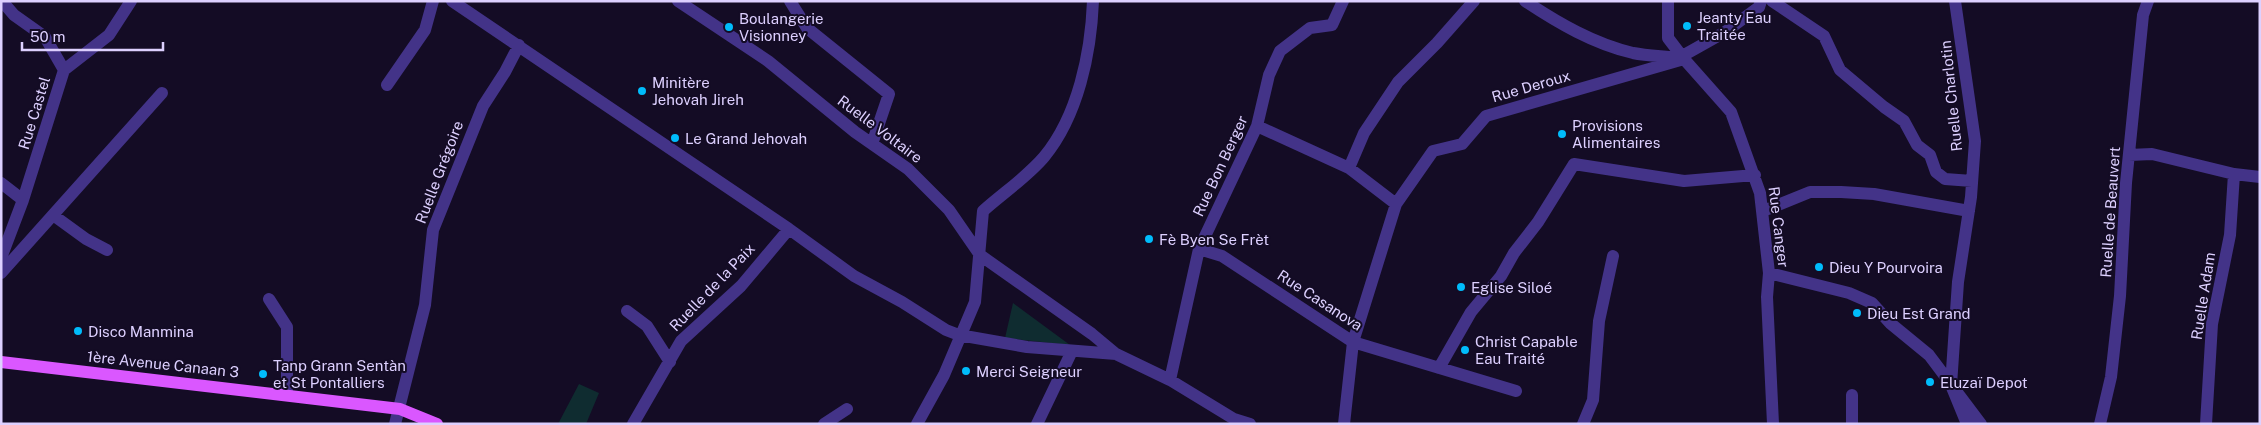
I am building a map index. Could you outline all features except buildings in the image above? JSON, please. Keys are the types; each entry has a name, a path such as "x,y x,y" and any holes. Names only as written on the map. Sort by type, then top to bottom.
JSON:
{"main road":[{"name":"1ère Avenue Canaan 3","path":"1,362 400,408 437,424"}],"street":[{"path":"2,1 14,15 45,37 64,70"},
{"name":"Rue Castel","path":"1,258 23,200 64,70 109,35 131,1"},
{"path":"387,85 425,30 433,1"},
{"path":"452,1 788,228 854,276 902,302 946,330 960,336 1027,347 1116,354 1170,380 1234,419 1246,423"},
{"name":"Ruelle Voltaire","path":"678,1 768,61 872,144 908,169 942,203 980,256 1092,334 1116,354"},
{"path":"790,1 807,28 889,94 872,144"},
{"path":"918,424 944,375 975,302 983,211 1045,156 1065,123 1080,81 1092,31 1092,1"},
{"name":"Rue Bon Berger","path":"1170,380 1199,249 1258,126 1269,75 1280,51 1310,28 1332,25 1343,1"},
{"path":"1349,168 1364,133 1398,82 1437,43 1474,1"},
{"path":"1525,1 1548,17 1610,46 1635,53 1684,59 1684,54 1725,32 1759,8 1761,1"},
{"name":"Rue Canger","path":"1668,1 1668,38 1684,59 1732,112 1755,175 1763,211 1769,273 1767,297 1773,424"},
{"path":"1772,1 1824,36 1840,70 1884,108 1904,121 1917,145 1930,155 1936,172 1945,179 1972,181"},
{"name":"Ruelle Charlotin","path":"1955,1 1975,141 1969,211 1958,282 1952,385 1967,424"},
{"name":"Ruelle de Beauvert","path":"2100,424 2111,378 2120,296 2129,155 2143,15 2148,1"},
{"name":"Ruelle Grégoire","path":"395,424 425,305 433,230 483,106 505,72 519,45"},
{"name":"Rue Deroux","path":"1344,424 1353,342 1396,204 1433,151 1462,144 1486,116 1684,59"},
{"path":"1,273 162,93"},
{"path":"1258,126 1349,168 1396,204"},
{"path":"2129,155 2152,154 2234,174 2260,177"},
{"path":"1439,368 1470,312 1501,276 1514,253 1538,222 1574,164 1684,180 1755,175"},
{"name":"Ruelle Adam","path":"2206,424 2212,324 2230,235 2234,174"},
{"path":"1,183 23,200"},
{"path":"1763,211 1810,192 1841,192 1874,194 1969,211"},
{"path":"53,215 107,250"},
{"name":"Ruelle de la Paix","path":"633,424 681,341 741,286 788,228"},
{"name":"Rue Casanova","path":"1199,249 1222,256 1353,342 1516,391"},
{"path":"1583,424 1593,400 1599,321 1612,256"},
{"path":"1769,273 1849,293 1872,303 1890,323 1929,355 1981,424"},
{"path":"269,299 287,327 287,395"},
{"path":"627,311 646,326 670,362"},
{"path":"1037,424 1072,351"},
{"path":"1852,395 1852,424"},
{"path":"824,424 847,409"}],"green space":[{"path":"1013,303 1070,345 1005,338"},
{"path":"579,384 599,393 586,424 558,424"}],"place":[{"name":"Jeanty Eau Traitée","path":"1687,26"},
{"name":"Boulangerie Visionney","path":"729,27"},
{"name":"Minitère Jehovah Jireh","path":"642,91"},
{"name":"Provisions Alimentaires","path":"1562,134"},
{"name":"Le Grand Jehovah","path":"675,138"},
{"name":"Fè Byen Se Frèt","path":"1149,239"},
{"name":"Dieu Y Pourvoira","path":"1819,267"},
{"name":"Eglise Siloé","path":"1461,287"},
{"name":"Dieu Est Grand","path":"1857,313"},
{"name":"Disco Manmina","path":"78,331"},
{"name":"Christ Capable Eau Traité","path":"1465,350"},
{"name":"Merci Seigneur","path":"966,371"},
{"name":"Tanp Grann Sentàn et St Pontalliers","path":"263,374"},
{"name":"Eluzaï Depot","path":"1930,382"}]}
